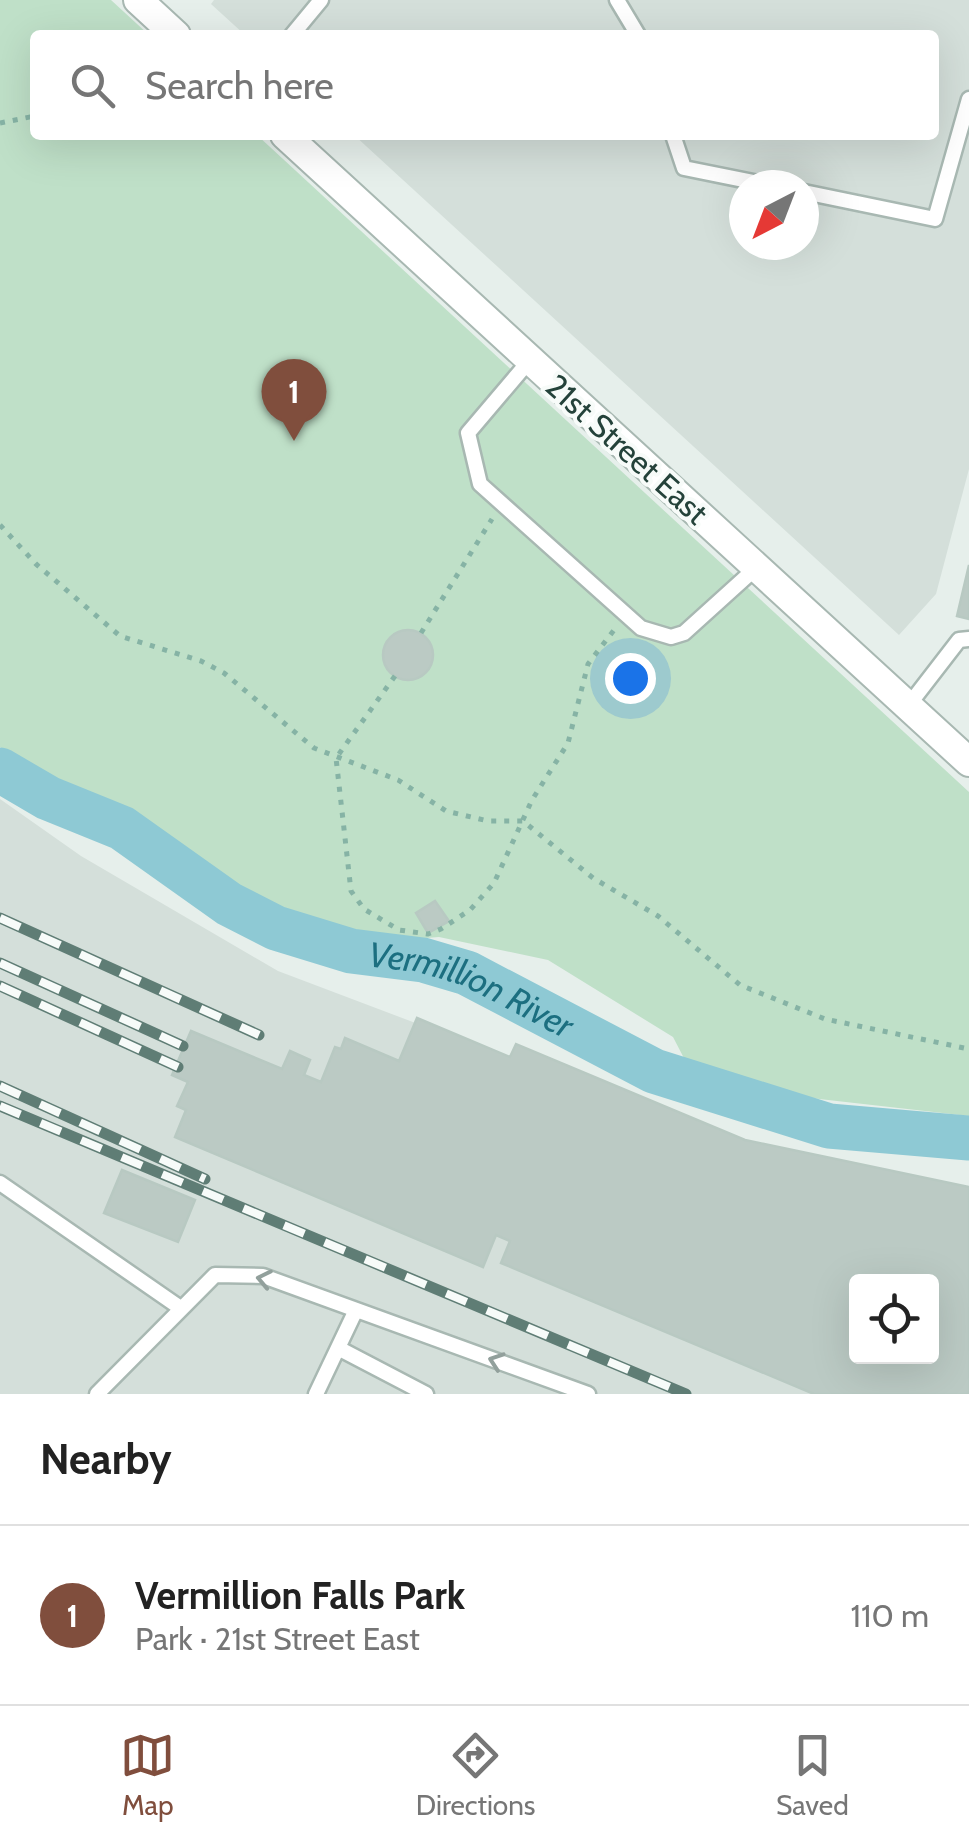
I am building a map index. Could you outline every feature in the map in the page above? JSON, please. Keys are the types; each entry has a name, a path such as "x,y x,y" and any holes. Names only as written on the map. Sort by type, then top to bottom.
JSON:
{"street":[{"path":"138,0 171,30"},
{"name":"21st Street East","path":"290,140 969,762"}],"lane":[{"path":"296,30 321,0"},
{"path":"617,0 635,30"},
{"path":"819,195 935,219 969,98"},
{"path":"675,140 684,168 729,177"},
{"path":"530,360 468,433 480,484 504,506 626,616 657,635 684,633 757,567"},
{"path":"908,706 960,640 969,639"},
{"path":"0,1183 179,1307"},
{"path":"97,1394 214,1275 263,1276 588,1394"},
{"path":"316,1394 355,1312"},
{"path":"338,1348 426,1394"}],"path":[{"path":"0,123 30,117"},
{"path":"420,634 461,564 504,506"},
{"path":"0,525 50,577 120,636 178,652 224,673 302,739 336,758 398,780 462,817 523,822 593,878 658,916 740,985 825,1019 969,1049"},
{"path":"396,676 336,758 351,891 364,909 399,930 428,934 470,910 494,883 568,743 588,664 626,616"}],"shaded area":[{"path":"214,0 969,0 969,469 936,594 899,635 359,140 939,140 939,30 240,30 211,4"},
{"path":"0,799 81,856 278,971 508,1058 516,1045 751,1144 969,1191 969,1394 0,1394"}],"green space":[{"path":"0,0 111,0 144,30 30,30 30,140 262,140 969,792 969,1116 793,1096 687,1064 673,1037 548,960 439,937 363,943 290,924 112,812 52,788 0,747"}],"building":[{"path":"969,565 969,619 957,616"},
{"path":"408,630 426,637 433,655 426,673 408,680 390,673 383,655 390,637"},
{"path":"435,901 449,921 428,933 416,913"},
{"path":"417,1018 510,1057 516,1044 745,1140 969,1187 969,1394 814,1394 501,1263 510,1241 496,1235 483,1267 175,1137 186,1110 177,1106 188,1082 172,1075 191,1031 282,1069 290,1051 310,1060 304,1075 321,1082 335,1047 341,1049 345,1038 399,1061"},
{"path":"122,1170 195,1200 178,1242 104,1213"}],"waterway":[{"name":"Vermillion River","path":"0,770 48,798 122,828 229,904 276,928 351,951 423,960 467,973 654,1071 829,1126 969,1138"},
{"name":"Vermillion River","path":"964,1138 969,1136"}],"railway":[{"path":"0,918 259,1035"},
{"path":"0,963 183,1046"},
{"path":"0,986 178,1067"},
{"path":"0,1086 205,1179"},
{"path":"0,1106 686,1394"}],"place":[{"name":"Vermillion Falls Park","path":"294,441"}]}
